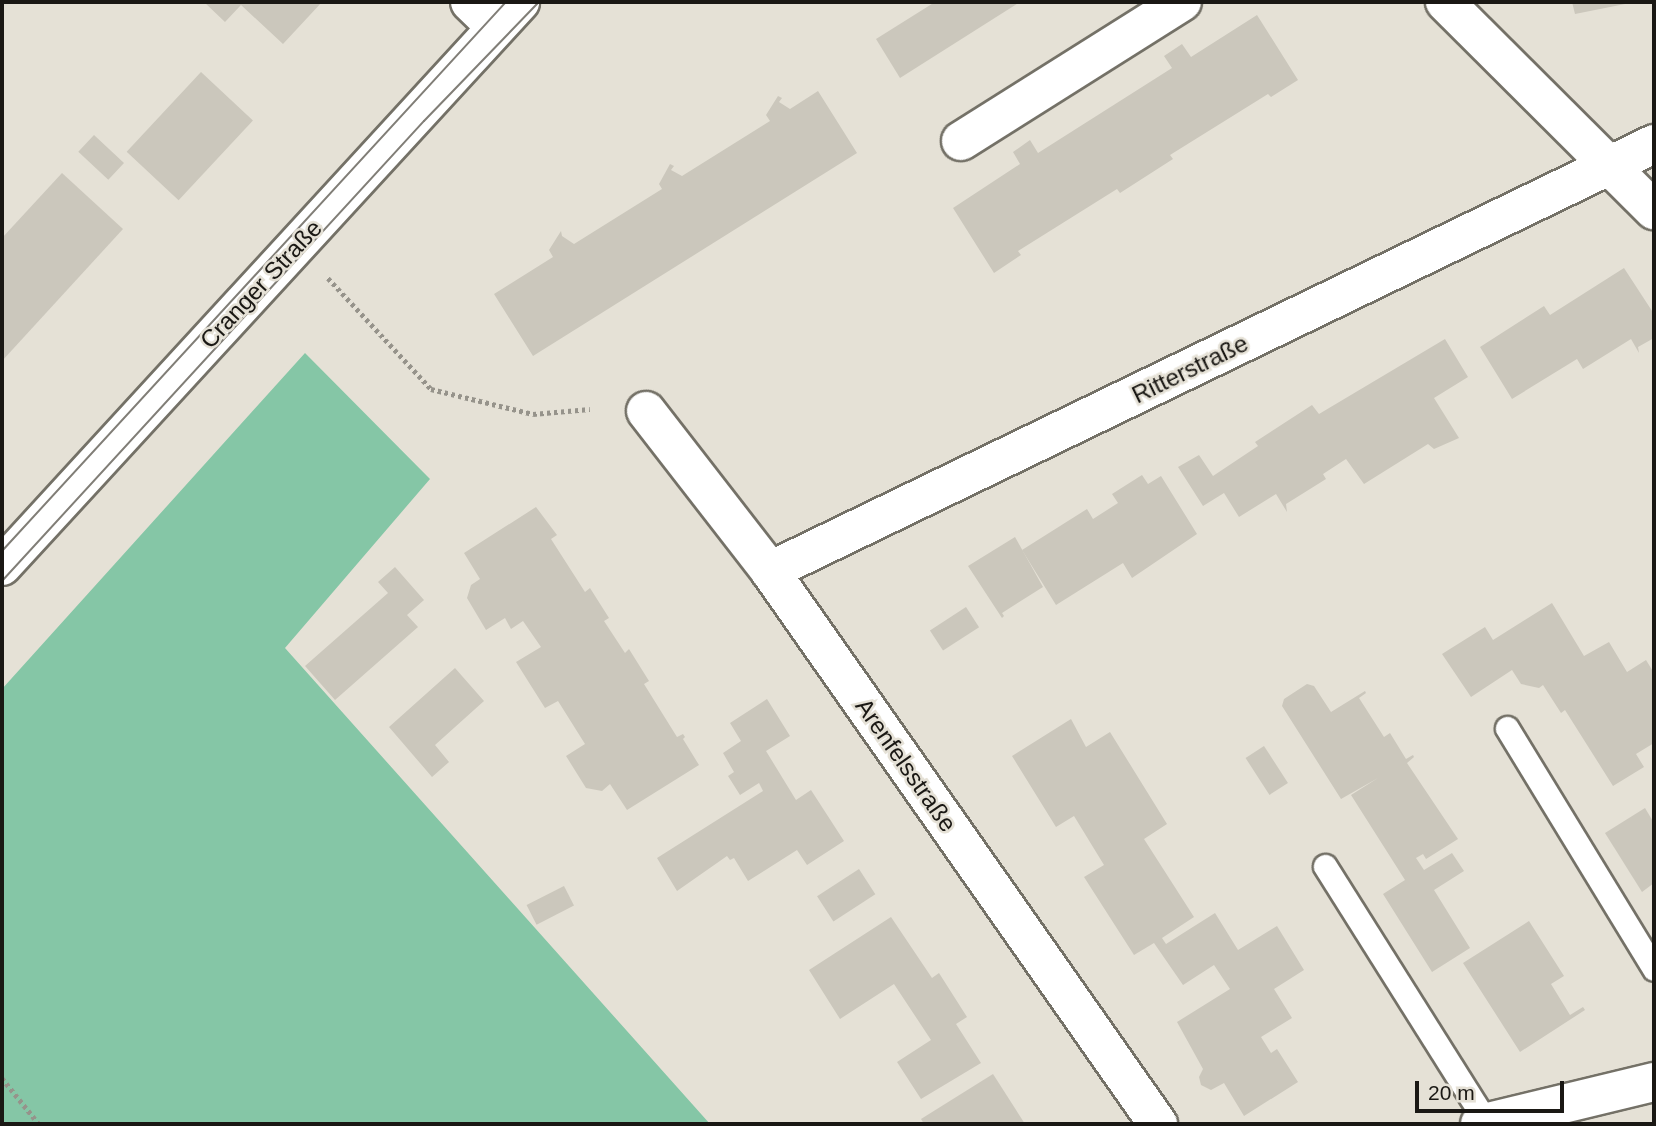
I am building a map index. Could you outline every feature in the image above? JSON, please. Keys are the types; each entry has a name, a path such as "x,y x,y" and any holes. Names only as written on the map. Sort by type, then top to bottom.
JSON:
{"street":[{"path":"961,141 1182,2"},
{"path":"1453,4 1609,167 1654,210"},
{"name":"Cranger Straße","path":"2,566 297,246 495,10"},
{"name":"Ritterstraße","path":"770,571 1654,144"},
{"name":"Arenfelsstraße","path":"646,411 770,571 1158,1124"},
{"path":"1499,1122 1654,1082"}],"lane":[{"path":"1507,728 1654,970"},
{"path":"1325,866 1499,1122"}],"path":[{"path":"297,246 431,388 533,414 590,409"},
{"path":"2,1078 39,1124"}],"green space":[{"path":"305,353 430,479 285,648 710,1124 2,1124 2,689"}],"building":[{"path":"204,2 322,2 283,44 241,5 225,22"},
{"path":"935,2 1020,2 900,78 876,39"},
{"path":"1572,2 1630,2 1630,3 1575,14"},
{"path":"1257,15 1298,80 1271,97 1268,94 1170,155 1173,159 1120,193 1117,189 1018,251 1021,255 994,273 953,208 1020,164 1013,152 1030,140 1038,153 1172,68 1164,56 1182,44 1191,57"},
{"path":"201,72 253,120 179,200 127,152"},
{"path":"818,91 857,153 533,356 494,294 553,257 549,250 561,231 562,236 574,244 662,189 659,184 670,164 674,166 671,170 682,176 770,121 766,115 778,96 782,98 779,102 790,109"},
{"path":"94,135 124,163 108,180 78,152"},
{"path":"62,173 123,229 2,361 2,238"},
{"path":"1624,268 1654,314 1654,338 1638,347 1639,353 1631,339 1583,369 1577,359 1512,399 1480,347 1544,306 1550,315"},
{"path":"1445,339 1468,377 1434,398 1459,438 1434,449 1428,444 1364,484 1346,459 1323,474 1326,479 1286,504 1287,512 1276,494 1239,517 1224,493 1203,506 1178,467 1199,455 1213,476 1258,446 1255,442 1312,405 1319,414"},
{"path":"1142,475 1148,484 1161,476 1197,534 1132,578 1123,563 1056,605 1022,550 1087,509 1093,519 1118,503 1112,494"},
{"path":"536,507 557,535 551,539 585,592 590,588 609,618 604,621 625,653 629,649 649,681 644,684 677,737 683,734 683,739 699,765 627,810 610,784 602,791 586,788 566,756 585,744 558,701 545,708 516,662 541,647 523,621 511,629 505,618 486,630 467,598 471,585 480,579 464,553"},
{"path":"1015,537 1043,587 1002,613 1002,618 968,566"},
{"path":"395,567 424,600 407,615 418,627 335,700 305,666 388,593 378,582"},
{"path":"1552,603 1584,656 1609,642 1627,672 1646,660 1654,673 1654,743 1636,754 1644,767 1613,786 1565,710 1561,713 1543,685 1539,688 1521,684 1512,670 1471,697 1442,654 1485,627 1493,640"},
{"path":"966,607 979,627 943,651 930,630"},
{"path":"455,668 484,701 435,745 449,762 432,777 389,727"},
{"path":"1307,684 1314,686 1331,712 1365,691 1359,698 1384,737 1390,733 1406,759 1413,755 1407,763 1458,839 1426,859 1423,854 1416,858 1424,870 1452,853 1464,871 1434,890 1470,948 1432,972 1383,894 1405,880 1351,795 1378,778 1341,799 1282,706 1284,699"},
{"path":"767,699 790,736 766,751 796,800 811,790 844,841 807,865 797,850 748,881 734,858 730,860 727,856 677,891 657,858 763,791 759,783 740,795 728,776 734,772 723,753 741,741 730,723"},
{"path":"1071,719 1086,747 1110,732 1167,824 1144,839 1194,917 1162,938 1166,944 1215,913 1238,950 1277,926 1304,970 1274,989 1292,1018 1261,1037 1271,1053 1277,1049 1298,1082 1244,1116 1224,1083 1211,1090 1201,1085 1199,1077 1203,1069 1177,1022 1230,989 1214,965 1183,985 1154,943 1134,955 1084,877 1104,865 1074,816 1056,827 1012,756"},
{"path":"1264,746 1288,783 1270,795 1246,758"},
{"path":"1645,808 1654,823 1654,883 1642,892 1605,833"},
{"path":"859,869 875,894 833,921 817,896"},
{"path":"564,886 574,906 537,925 527,905"},
{"path":"891,917 932,978 939,973 967,1017 956,1024 981,1063 921,1099 897,1062 931,1040 894,984 840,1019 809,970"},
{"path":"1529,921 1564,976 1551,984 1570,1015 1583,1007 1585,1010 1520,1052 1463,963"},
{"path":"993,1074 1025,1124 924,1124 921,1119"}],"tram line":[{"path":"2,551 506,2"},
{"path":"2,581 424,121 539,2"}]}
